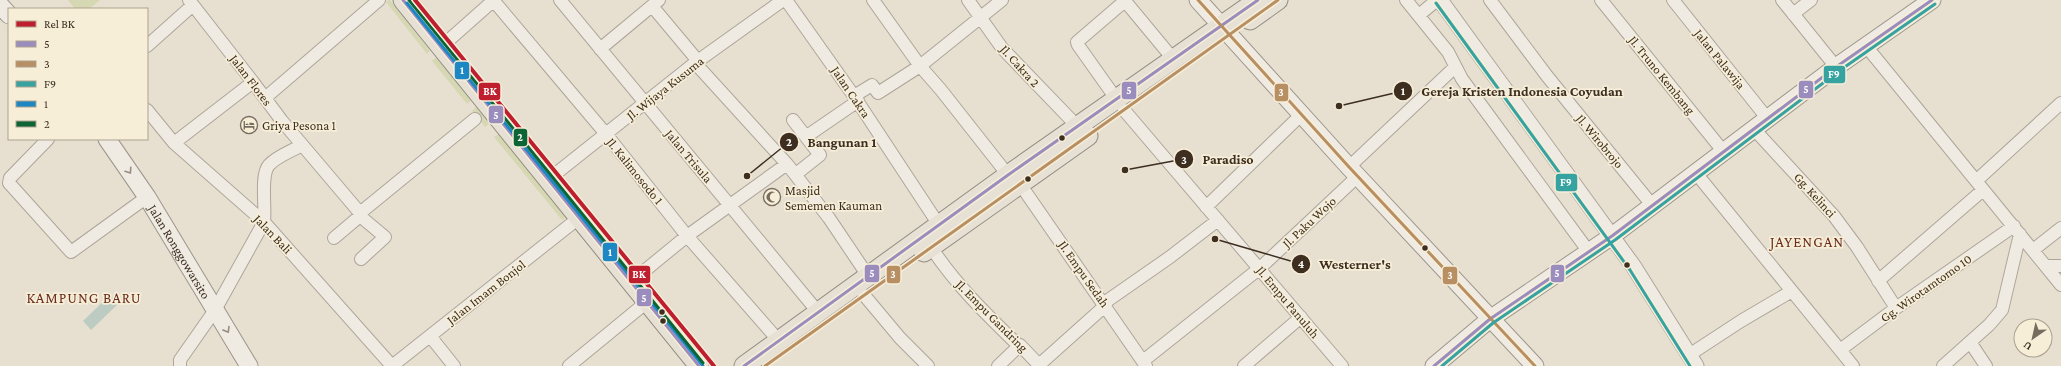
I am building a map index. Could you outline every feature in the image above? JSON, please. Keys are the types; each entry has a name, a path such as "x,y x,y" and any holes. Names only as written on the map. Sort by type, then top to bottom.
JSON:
{"main road":[{"path":"403,0 632,281 699,366"},
{"path":"1198,0 1354,172 1535,366"},
{"path":"765,366 931,247 1015,182 1226,31 1258,0"},
{"path":"744,366 939,225 1015,182 1078,127 1121,105 1174,60 1278,0"},
{"path":"1434,366 1490,319 1612,236 1753,128 1836,67 1932,0"},
{"path":"0,5 8,14"},
{"name":"Jalan Ronggowarsito","path":"108,140 147,197 249,366"}],"street":[{"path":"265,98 379,0"},
{"path":"441,46 494,0"},
{"name":"Jl. Kalimosodo 1","path":"494,0 606,134 687,236 779,341"},
{"name":"Jalan Trisula","path":"560,0 818,312"},
{"name":"Jl. Wijaya Kusuma","path":"549,179 697,62 782,0"},
{"name":"Jalan Cakra","path":"786,0 856,98 939,225"},
{"name":"Jl. Empu Sedah","path":"873,0 920,66 1015,182 1105,304 1144,363"},
{"name":"Jl. Cakra 2","path":"968,0 979,18 1019,66 1078,127"},
{"path":"807,136 872,85 878,93 920,66 1002,0"},
{"path":"1126,0 1174,60"},
{"name":"Jl. Empu Panuluh","path":"1126,0 1078,42 1078,45 1121,105 1342,366"},
{"path":"1406,0 1448,52 1455,67 1589,252"},
{"path":"1419,15 1439,0 1634,267 1692,360 1741,321 1792,291"},
{"name":"Jl. Wirobrojo","path":"1490,0 1547,76 1652,205"},
{"name":"Jl. Truno Kembang","path":"1601,0 1723,151"},
{"name":"Jalan Palawija","path":"1673,0 1767,118"},
{"path":"1782,0 1836,67"},
{"path":"1793,14 1811,0"},
{"path":"148,45 191,2"},
{"name":"Jalan Flores","path":"191,2 302,146 360,215 385,237 361,259"},
{"path":"600,49 656,3 697,62 796,174 829,218 868,276"},
{"path":"1866,46 2061,286"},
{"name":"Jl. Paku Wojo","path":"1144,363 1260,268 1455,67"},
{"path":"174,143 253,82"},
{"path":"1976,181 2061,103"},
{"name":"Jalan Bali","path":"148,111 174,143 264,222 392,366"},
{"path":"1206,207 1302,114"},
{"path":"334,238 475,119"},
{"path":"794,120 807,136 819,156 796,174"},
{"name":"Gg. Kelinci","path":"1753,128 1834,216 1857,247 1896,308"},
{"path":"47,140 10,178 9,183 71,252 147,197"},
{"path":"180,366 180,360 215,310 264,222 266,207 263,177 265,171 274,160 302,146"},
{"path":"632,281 687,236 787,164"},
{"path":"1695,172 1853,366"},
{"path":"1878,281 1983,190"},
{"name":"Jalan Imam Bonjol","path":"392,366 580,217"},
{"path":"1039,365 1105,304 1136,279 1170,257 1218,220"},
{"path":"2033,250 2061,228"},
{"path":"1943,366 1995,320 2002,310 2017,230"},
{"name":"Gg. Wirotamtomo 10","path":"1840,350 1896,308 2017,230"},
{"name":"Jl. Empu Gandring","path":"931,247 955,280 1019,346 1021,345 1026,349 1039,365"},
{"path":"2046,266 2061,266"},
{"path":"864,295 900,338 928,366"},
{"path":"569,366 648,301"},
{"path":"1244,366 1301,317"},
{"path":"430,336 454,366"},
{"path":"1970,342 1986,366"},
{"path":"998,366 1019,346"}],"green space":[{"path":"68,0 100,0 90,8 74,8"},
{"path":"390,0 430,51 427,54 386,2"},
{"path":"416,0 420,0 444,32 441,34"},
{"path":"436,57 472,100 467,104 432,61"},
{"path":"477,106 490,123 485,127 472,111"},
{"path":"499,134 567,217 562,220 494,137"}],"shaded area":[{"path":"110,295 119,303 91,330 83,321"}],"rail line":[{"name":"BK","path":"415,0 714,366"}],"transit line":[{"name":"5","path":"403,0 699,366"},
{"name":"2","path":"409,0 703,363"},
{"name":"3","path":"1198,0 1349,167 1535,366"},
{"name":"5","path":"744,366 1008,175 1258,0"},
{"name":"3","path":"765,366 1278,0"},
{"name":"5","path":"1434,366 1490,319 1612,236 1836,67 1932,0"},
{"name":"1","path":"407,3 703,366"},
{"name":"F9","path":"1436,3 1630,270 1690,366"},
{"name":"F9","path":"1442,366 1493,323 1615,240 1839,71 1935,4"}],"place":[{"name":"Gereja Kristen Indonesia Coyudan","path":"1339,106"},
{"name":"Griya Pesona 1","path":"249,125"},
{"name":"Paradiso","path":"1125,170"},
{"name":"Bangunan 1","path":"747,176"},
{"name":"Masjid Sememen Kauman","path":"772,197"},
{"name":"Westerner's","path":"1215,239"}],"district":[{"name":"JAYENGAN","path":"1807,242"},
{"name":"KAMPUNG BARU","path":"84,298"}]}
